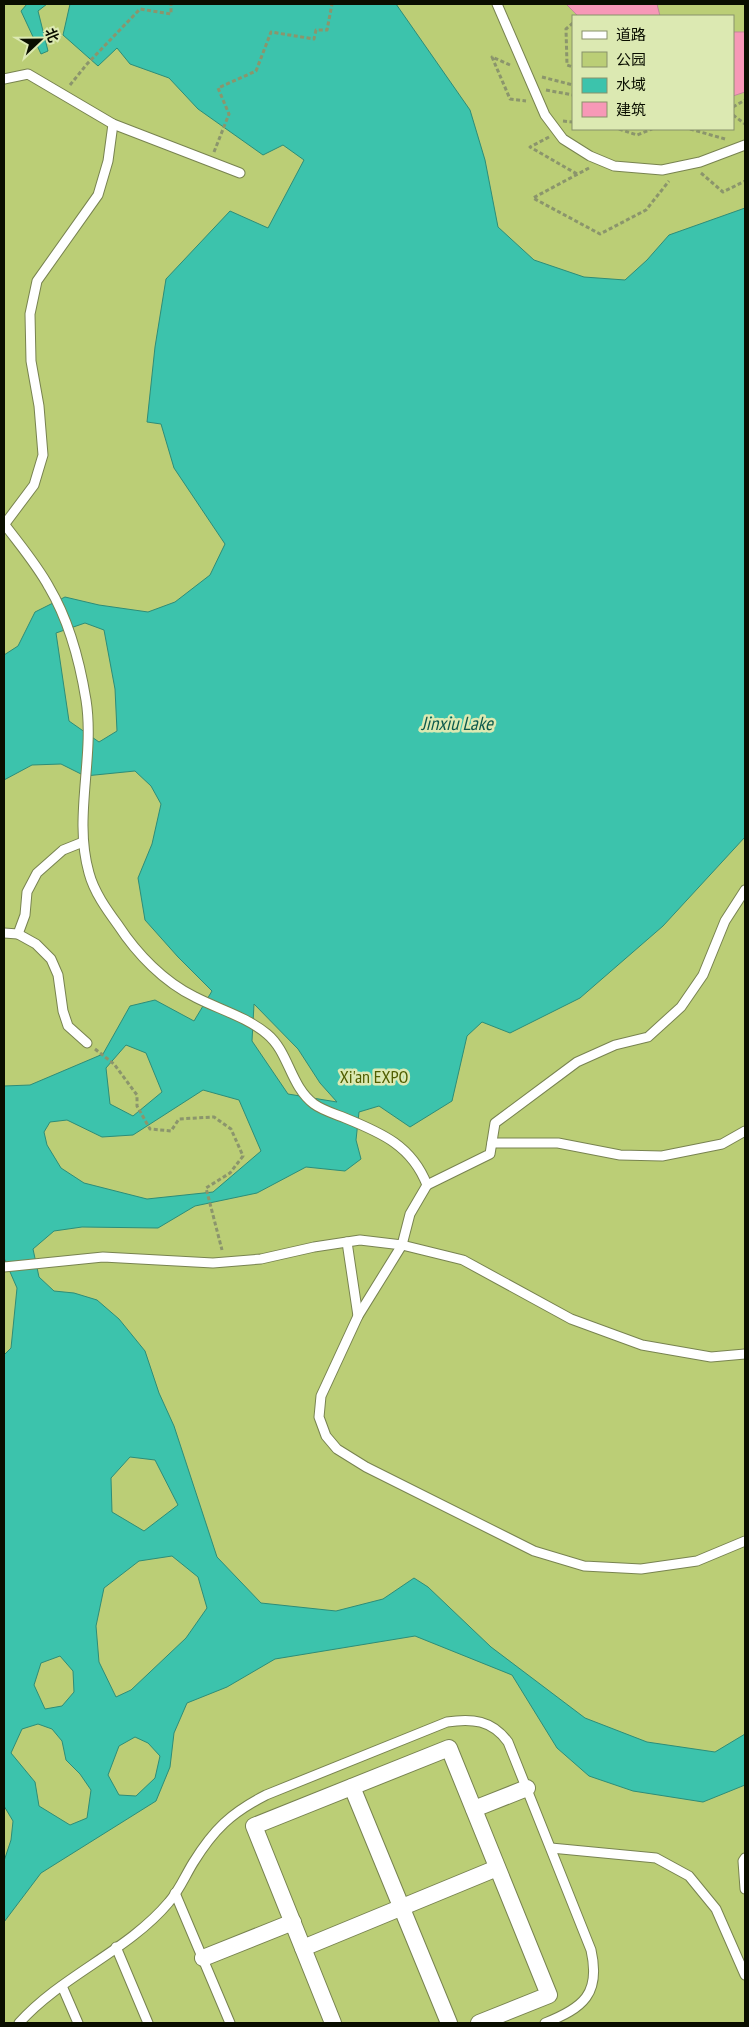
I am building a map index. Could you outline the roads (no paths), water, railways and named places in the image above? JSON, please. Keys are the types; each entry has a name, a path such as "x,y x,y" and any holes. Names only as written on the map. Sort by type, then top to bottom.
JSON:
{"street":[{"path":"334,2023 254,1826 449,1748 549,1995 480,2023"},
{"path":"352,1787 449,2023"},
{"path":"474,1809 527,1788"},
{"path":"303,1948 497,1868"},
{"path":"203,1958 293,1922"}],"lane":[{"path":"497,4 545,114 563,139 590,156 614,166 662,170 691,164 745,145"},
{"path":"4,79 28,74 113,124 240,173"},
{"path":"113,124 108,161 98,195 38,281 30,314 30,324 31,361 39,406 42,455 34,485 4,525 34,563 50,588 77,657 86,701 89,752 83,842 89,875 102,903 119,928 148,963 178,988 267,1034 280,1050 294,1079 313,1104 375,1130 394,1142 413,1158 427,1185"},
{"path":"18,934 25,915 27,892 37,873 62,850 83,842"},
{"path":"745,890 725,921 703,974 682,1007 648,1037 615,1045 585,1059 544,1086 495,1123 490,1154 427,1185 410,1214 402,1245 358,1316 321,1396 319,1417 326,1436 337,1449 366,1467 534,1550 584,1566 641,1569 697,1561 745,1541"},
{"path":"4,933 18,934 36,944 51,959 58,975 63,1011 68,1026 87,1043"},
{"path":"492,1144 558,1143 620,1155 662,1156 722,1144 745,1131"},
{"path":"4,1266 103,1257 221,1263 261,1259 360,1240 402,1245 463,1260 571,1319 642,1345 711,1357 745,1354"},
{"path":"346,1242 358,1316"},
{"path":"19,2023 62,1986 140,1931 170,1901 217,1828 243,1807 266,1795 447,1722 465,1719 484,1723 500,1731 508,1742 592,1950 595,1965 592,1986 581,2005 569,2014 545,2023"},
{"path":"551,1848 656,1858 689,1876 716,1909 745,1976"},
{"path":"745,1858 743,1861 745,1889"},
{"path":"175,1893 230,2023"},
{"path":"116,1947 148,2023"},
{"path":"62,1986 78,2023"}],"water":[{"path":"27,4 47,4 38,11 48,51 41,54 21,11"},
{"name":"Jinxiu Lake","path":"70,4 396,4 470,110 485,160 498,227 534,260 584,277 625,280 647,260 669,235 745,208 745,837 663,926 580,998 510,1033 482,1022 467,1036 452,1101 410,1127 379,1106 359,1112 356,1140 361,1159 345,1171 306,1167 257,1193 195,1206 158,1228 82,1227 54,1231 33,1249 39,1277 54,1291 74,1293 97,1300 119,1319 145,1351 159,1393 174,1426 217,1557 261,1603 336,1611 383,1599 414,1578 428,1587 491,1647 585,1718 647,1742 715,1752 745,1734 745,1785 703,1802 633,1791 589,1776 557,1748 512,1675 415,1636 275,1659 227,1687 187,1703 174,1733 170,1767 156,1801 41,1873 4,1922 4,1861 11,1840 13,1821 4,1806 4,1355 11,1348 17,1288 4,1258 4,1086 30,1085 103,1054 130,1006 155,1000 194,1021 212,991 145,920 138,878 152,844 161,804 151,786 135,771 85,776 61,764 32,765 4,780 4,655 18,646 35,612 65,597 99,605 148,612 175,602 210,575 225,544 174,468 161,424 147,422 155,347 166,279 230,211 268,228 304,160 283,145 263,155 198,109 169,78 130,64 117,48 98,66 63,35","holes":["85,623 104,630 115,689 117,731 99,742 69,721 56,633","254,1004 298,1049 320,1083 337,1102 288,1094 252,1041","126,1045 146,1053 162,1092 133,1116 110,1104 106,1068","203,1090 239,1100 261,1151 213,1192 147,1199 84,1183 61,1168 47,1145 44,1132 50,1122 67,1120 102,1137 133,1135","130,1457 155,1460 178,1505 144,1531 112,1512 111,1478","172,1556 198,1577 207,1608 186,1638 131,1690 116,1697 99,1662 96,1626 104,1588 139,1561","60,1656 73,1671 74,1692 62,1706 45,1709 34,1685 41,1663","38,1724 52,1729 62,1741 66,1760 80,1774 91,1790 87,1818 70,1825 39,1806 35,1782 11,1753 22,1729","135,1737 148,1743 160,1756 155,1778 136,1796 119,1795 108,1775 119,1746"]}],"park label":[{"name":"Xi'an EXPO","path":"374,1076"}]}
